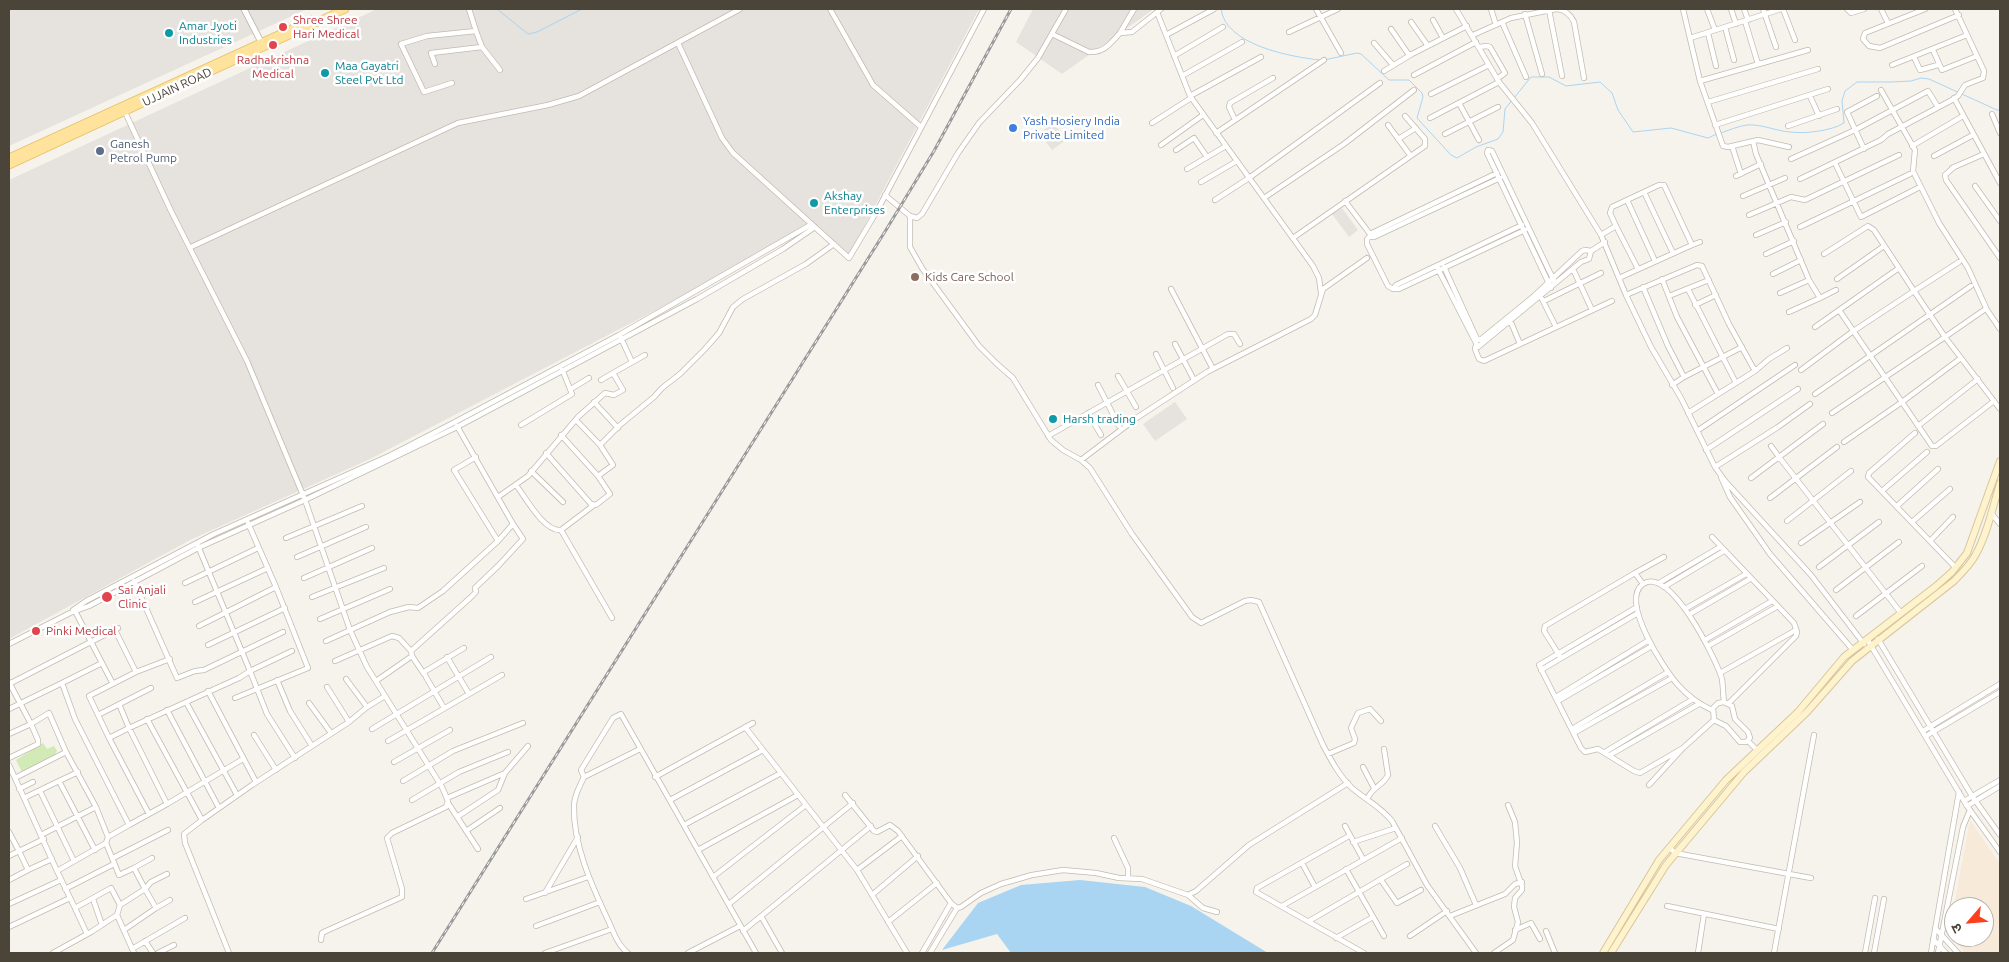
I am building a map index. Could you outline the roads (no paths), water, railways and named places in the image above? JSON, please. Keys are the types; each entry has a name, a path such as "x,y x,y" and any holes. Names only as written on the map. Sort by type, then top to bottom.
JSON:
{"main road":[{"name":"UJJAIN ROAD","path":"9,158 123,108 335,9"},
{"name":"UJJAIN ROAD","path":"263,44 345,9"},
{"name":"UJJAIN ROAD","path":"9,165 123,108"},
{"path":"1603,953 1659,860 1726,780 1798,712 1844,657 1935,587 1967,553 2000,461"},
{"path":"1611,953 1675,853 1744,772 1807,712 1842,671 1954,581 1975,555 1983,537 2000,483"}],"street":[{"path":"244,9 263,44"},
{"path":"469,9 482,47 500,70"},
{"path":"190,246 458,123 548,105 591,91 740,9"},
{"path":"830,9 874,85 921,127"},
{"path":"678,43 722,138 733,153 849,258 885,195 984,9"},
{"path":"885,195 910,216 917,218 922,214 958,153 979,123 1038,58 1066,9"},
{"path":"1052,34 1089,52 1095,52 1106,47 1120,33 1134,9"},
{"path":"1166,35 1214,9"},
{"path":"1316,9 1341,53"},
{"path":"1289,32 1338,9"},
{"path":"1456,9 1473,35 1498,81 1532,123 1605,242 1650,348 1688,413 1730,497 1770,554 1853,650"},
{"path":"1491,9 1496,24"},
{"path":"1683,9 1700,81 1717,131 1725,147 1753,141 1764,141 1789,148"},
{"path":"1707,9 1715,30"},
{"path":"1731,9 1736,24"},
{"path":"1744,9 1758,64"},
{"path":"1763,9 1776,47"},
{"path":"1690,38 1782,9 1795,40"},
{"path":"1847,9 1851,13 1864,9"},
{"path":"1881,9 1888,23"},
{"path":"1925,9 1864,33 1863,39 1869,46 1880,48 1959,15"},
{"path":"1800,179 1864,149 1956,97 1964,87 1984,75 1955,9"},
{"path":"1120,33 1132,32 1159,10 1166,35 1190,97 1313,266 1319,278 1321,293"},
{"path":"1549,10 1562,76"},
{"path":"1473,35 1496,24 1525,14 1562,10 1573,19 1584,78"},
{"path":"1525,14 1542,74"},
{"path":"1433,20 1443,38"},
{"path":"1411,22 1428,46"},
{"path":"1502,22 1526,77"},
{"path":"1384,71 1467,26"},
{"path":"1174,56 1223,27"},
{"path":"1725,27 1734,60"},
{"path":"1390,29 1409,56"},
{"path":"452,83 424,92 401,44 428,36 476,31"},
{"path":"1708,33 1716,66"},
{"path":"1892,66 1967,35"},
{"path":"1182,76 1242,42"},
{"path":"1374,43 1393,65"},
{"path":"1414,75 1478,45 1490,47 1506,73 1498,81 1430,118"},
{"path":"435,64 431,53 482,47"},
{"path":"1700,81 1808,50"},
{"path":"1933,50 1940,70 1977,56"},
{"path":"1152,124 1190,97 1261,57"},
{"path":"1914,57 1920,70 1938,65"},
{"path":"1216,133 1324,60"},
{"path":"1431,94 1489,65"},
{"path":"1708,102 1818,69"},
{"path":"1235,120 1229,107 1230,103 1273,78"},
{"path":"1215,200 1249,178 1380,83"},
{"path":"1715,125 1828,89"},
{"path":"1264,198 1344,144 1414,90"},
{"path":"1881,90 1915,153 1913,171 1939,223 1968,268 1987,310 2000,329"},
{"path":"1792,159 1855,130 1928,91 1938,107"},
{"path":"1810,96 1819,116"},
{"path":"1864,149 1847,111 1877,96"},
{"path":"1956,97 1963,116 2000,183"},
{"path":"1459,103 1479,140"},
{"path":"1445,134 1498,107"},
{"path":"123,108 171,211 247,361 303,494 334,588 358,650 440,783 457,817 478,849"},
{"path":"1788,126 1837,109"},
{"path":"1992,114 2000,133"},
{"path":"1161,145 1203,115"},
{"path":"1293,238 1426,144 1425,139 1405,116"},
{"path":"1912,146 1963,116"},
{"path":"1388,125 1410,156"},
{"path":"1398,139 1416,128"},
{"path":"1934,156 1973,135"},
{"path":"1176,150 1194,138 1207,157"},
{"path":"1753,141 1809,280 1820,298"},
{"path":"1187,169 1226,146"},
{"path":"1732,146 1741,174"},
{"path":"1944,172 1984,154"},
{"path":"1749,215 1791,197 1805,200 1900,156"},
{"path":"1201,182 1237,161"},
{"path":"1835,163 1862,218 1918,188"},
{"path":"1736,176 1761,164"},
{"path":"1954,167 1945,175 1946,180 2000,258"},
{"path":"1800,227 1910,174"},
{"path":"1345,201 1369,236 1374,238 1500,175 1526,230 1554,281"},
{"path":"1743,196 1785,178"},
{"path":"1638,269 1610,210 1644,192 1664,185 1692,245"},
{"path":"1975,186 2000,221"},
{"path":"1644,192 1673,253"},
{"path":"1627,200 1655,261"},
{"path":"910,216 910,247 912,253 979,346 1013,378 1048,436 1055,444 1081,460 1090,468 1132,534 1192,617 1201,623 1245,601 1259,602 1328,754 1348,784 1386,812 1427,886 1476,953"},
{"path":"1756,235 1786,222"},
{"path":"1443,266 1523,224"},
{"path":"247,522 305,500 561,371 813,226"},
{"path":"1601,235 1616,226"},
{"path":"1824,254 1868,226 1874,230 1945,336 2000,409"},
{"path":"1369,236 1366,241 1367,244 1388,286 1398,289 1438,268 1526,230"},
{"path":"1526,230 1549,285"},
{"path":"1766,254 1794,241"},
{"path":"1554,281 1584,250 1591,251 1605,242"},
{"path":"1619,278 1700,242"},
{"path":"600,444 705,350 719,332 733,307 743,299 806,264 834,244"},
{"path":"1837,279 1884,246"},
{"path":"1443,266 1477,339 1482,339 1554,281 1581,262 1589,259 1591,251"},
{"path":"1081,460 1138,417 1194,380 1311,319 1315,314 1321,293 1328,284 1367,258"},
{"path":"1773,274 1801,260"},
{"path":"1801,370 1852,332 1959,262"},
{"path":"1626,295 1698,264 1702,266 1755,371"},
{"path":"1438,268 1476,345 1475,349 1484,362 1612,300"},
{"path":"1815,327 1899,268"},
{"path":"1573,269 1592,310"},
{"path":"1544,301 1601,274"},
{"path":"1662,279 1677,317 1718,394"},
{"path":"1669,296 1709,280"},
{"path":"1780,293 1809,280"},
{"path":"1815,394 1971,286"},
{"path":"1643,287 1674,361 1684,377"},
{"path":"1171,289 1213,369"},
{"path":"1688,289 1736,383"},
{"path":"1790,312 1836,290"},
{"path":"1540,294 1556,327"},
{"path":"1695,305 1716,295"},
{"path":"1838,310 1932,446 1935,446 1994,402"},
{"path":"1832,413 1984,310"},
{"path":"1509,319 1520,344"},
{"path":"1476,345 1480,346 1509,319"},
{"path":"1048,436 1232,333 1240,344"},
{"path":"620,337 632,362"},
{"path":"9,644 73,612 86,601 133,580 197,545 303,494 456,425 562,365 620,337"},
{"path":"1175,344 1194,380"},
{"path":"1672,385 1742,347"},
{"path":"1688,413 1755,371 1787,348"},
{"path":"1156,354 1174,388"},
{"path":"601,380 645,355"},
{"path":"1844,442 1961,358"},
{"path":"520,425 572,394 561,371 562,365"},
{"path":"1697,431 1795,365"},
{"path":"498,497 516,485 531,471 561,435 605,392 614,395 623,390 613,373"},
{"path":"1118,376 1136,407"},
{"path":"571,389 589,378"},
{"path":"1918,426 1978,379"},
{"path":"1098,386 1119,426"},
{"path":"1706,450 1798,389"},
{"path":"594,402 618,428"},
{"path":"1715,467 1810,404"},
{"path":"1088,413 1101,435"},
{"path":"576,420 600,444 613,464 598,476"},
{"path":"1751,478 1823,424"},
{"path":"376,681 412,654 470,598 476,592 475,588 522,539 456,425"},
{"path":"1915,433 1868,475 1955,567"},
{"path":"516,485 547,526 554,530 561,530 610,494 598,476 561,435"},
{"path":"1771,446 1901,613"},
{"path":"1770,498 1837,446"},
{"path":"1882,491 1927,452"},
{"path":"546,453 594,506"},
{"path":"476,457 454,470 498,541"},
{"path":"1897,506 1938,469"},
{"path":"531,471 563,502"},
{"path":"1787,521 1851,471"},
{"path":"1720,475 1812,576 1870,647 1925,733 1968,808 2000,852"},
{"path":"1912,522 1950,489"},
{"path":"1801,543 1860,502"},
{"path":"286,538 314,524 362,506"},
{"path":"1991,512 2000,524"},
{"path":"1930,541 1953,518"},
{"path":"235,698 308,668 285,608 247,522"},
{"path":"1819,566 1879,522"},
{"path":"326,641 390,612 418,608 443,591 498,541 513,524"},
{"path":"296,557 366,527"},
{"path":"561,530 612,618"},
{"path":"1712,537 1750,579 1778,606 1794,624 1796,630 1796,636 1726,702 1718,703 1712,710"},
{"path":"1836,590 1899,542"},
{"path":"197,545 272,722 296,758"},
{"path":"186,583 209,570 258,548"},
{"path":"304,578 372,548"},
{"path":"1659,583 1722,549"},
{"path":"1664,587 1722,549"},
{"path":"1559,656 1544,631 1545,626 1664,557"},
{"path":"1856,616 1922,566"},
{"path":"195,602 268,568"},
{"path":"312,597 384,568"},
{"path":"1635,573 1643,584"},
{"path":"1685,610 1746,574"},
{"path":"1690,614 1750,579"},
{"path":"133,580 177,678 195,671 204,670 283,632"},
{"path":"1712,710 1699,704 1672,678 1652,646 1638,614 1637,592 1643,584 1650,581 1659,583 1690,614 1705,640 1720,673 1726,702 1734,709 1737,721 1749,733 1748,740"},
{"path":"199,626 276,587"},
{"path":"320,619 390,589"},
{"path":"1705,640 1772,601"},
{"path":"1708,646 1778,606"},
{"path":"1637,607 1540,668 1585,752 1598,748 1640,773 1683,748"},
{"path":"208,645 285,608"},
{"path":"73,612 113,684"},
{"path":"1559,656 1638,614"},
{"path":"9,758 38,743 9,683 116,629 136,672"},
{"path":"1720,673 1796,630"},
{"path":"1874,634 1974,798 2000,835"},
{"path":"335,662 392,636 399,638 412,654 444,708"},
{"path":"1557,699 1649,640"},
{"path":"1557,699 1652,646"},
{"path":"424,674 426,670 464,648"},
{"path":"109,738 239,678 292,651"},
{"path":"447,657 469,694"},
{"path":"372,729 491,658"},
{"path":"149,814 89,696 136,672 170,659"},
{"path":"9,709 102,663"},
{"path":"1573,731 1668,672"},
{"path":"388,741 502,675"},
{"path":"1573,731 1672,678"},
{"path":"346,679 366,707"},
{"path":"277,680 290,710 312,746"},
{"path":"62,683 75,719 128,825"},
{"path":"1925,733 1930,726 2000,684"},
{"path":"327,687 348,722"},
{"path":"98,715 151,688"},
{"path":"208,691 256,782"},
{"path":"1925,733 1934,732 2000,692"},
{"path":"229,953 184,839 187,831 256,782 296,758 348,722 366,707 385,696"},
{"path":"1608,753 1693,699"},
{"path":"186,702 237,795"},
{"path":"310,702 331,733"},
{"path":"119,704 128,728 167,804"},
{"path":"1608,753 1699,704"},
{"path":"1328,754 1354,743 1355,739 1351,728 1358,713 1370,709 1381,720"},
{"path":"167,710 219,808"},
{"path":"1712,710 1714,720"},
{"path":"9,734 49,713 74,769 78,772 96,807 108,837 106,843 57,871"},
{"path":"584,777 581,770 615,715 622,716 756,953"},
{"path":"148,719 202,820"},
{"path":"1714,720 1726,726 1740,742 1744,743 1748,740"},
{"path":"1649,785 1683,748 1714,720"},
{"path":"403,781 454,752 523,723"},
{"path":"655,777 753,723"},
{"path":"745,727 857,870 907,953"},
{"path":"394,762 450,730"},
{"path":"254,735 276,770"},
{"path":"1774,953 1814,735"},
{"path":"1748,740 1757,750"},
{"path":"457,817 498,790 505,773 528,746"},
{"path":"618,953 626,952 612,929 588,877 578,837 574,804 584,777 640,749"},
{"path":"1367,799 1374,788 1385,781 1388,775 1384,749"},
{"path":"670,800 763,750"},
{"path":"15,778 66,752"},
{"path":"412,800 459,772 508,752"},
{"path":"108,837 243,759"},
{"path":"9,765 87,934"},
{"path":"1363,767 1374,788"},
{"path":"24,798 78,772"},
{"path":"321,940 321,936 326,930 402,896 402,889 387,838 392,833 446,806 448,801 505,773"},
{"path":"684,826 781,773"},
{"path":"1938,953 1968,808 1974,798 2000,780"},
{"path":"59,781 95,850"},
{"path":"19,789 33,782"},
{"path":"1188,895 1249,845 1348,784"},
{"path":"1964,801 2000,786"},
{"path":"40,791 74,861"},
{"path":"1931,953 1959,792"},
{"path":"698,850 798,795"},
{"path":"845,795 877,832 890,825 894,827 918,856 951,903 957,908"},
{"path":"729,904 853,803"},
{"path":"1494,953 1511,942 1518,922 1514,907 1515,898 1522,890 1522,882 1516,866 1516,822 1508,804"},
{"path":"713,877 806,805"},
{"path":"9,856 96,807"},
{"path":"466,831 500,808"},
{"path":"688,953 742,928 761,916 871,826"},
{"path":"1345,826 1363,859"},
{"path":"1435,826 1460,868 1476,905"},
{"path":"1353,842 1396,828"},
{"path":"65,889 168,830"},
{"path":"9,832 28,870"},
{"path":"857,870 902,836"},
{"path":"1349,836 1256,890 1258,893 1364,953"},
{"path":"545,892 578,837"},
{"path":"1114,838 1128,868 1128,877"},
{"path":"1282,906 1402,838"},
{"path":"106,843 119,876 152,858"},
{"path":"1669,847 1675,853 1811,878"},
{"path":"872,894 918,856"},
{"path":"9,880 52,859"},
{"path":"1302,863 1315,887"},
{"path":"1308,921 1407,864"},
{"path":"134,868 156,908"},
{"path":"1346,869 1384,936"},
{"path":"930,953 957,908 1001,884 1047,872 1082,871 1118,878 1142,878 1188,895 1203,908 1218,912"},
{"path":"52,953 87,934 116,915 120,906 145,889 151,882 167,874"},
{"path":"526,899 588,877"},
{"path":"9,904 61,880"},
{"path":"1381,880 1397,904 1421,890"},
{"path":"1410,936 1448,913 1476,905 1508,892 1515,884 1522,882"},
{"path":"888,922 937,883"},
{"path":"75,908 111,888 120,906"},
{"path":"1508,892 1515,898"},
{"path":"9,927 70,898"},
{"path":"1865,953 1875,898"},
{"path":"93,899 102,924"},
{"path":"1874,953 1884,899"},
{"path":"124,930 170,900"},
{"path":"536,926 600,902"},
{"path":"922,953 951,903"},
{"path":"1666,906 1778,929"},
{"path":"1698,953 1704,914"},
{"path":"116,915 133,951 145,941 185,918"},
{"path":"761,916 782,953"},
{"path":"1336,938 1373,917"},
{"path":"1514,930 1531,923 1540,938"},
{"path":"1935,928 1958,953"},
{"path":"545,953 612,929"},
{"path":"1546,931 1555,953"},
{"path":"1933,939 1946,953"},
{"path":"145,941 153,953"},
{"path":"158,953 174,945"}],"water":[{"path":"1080,880 1145,887 1191,906 1268,953 1011,953 997,934 942,950 978,903 1021,885"}],"waterway":[{"path":"497,9 528,34 537,32 582,9"},
{"path":"1221,9 1225,21 1234,32 1246,40 1277,52 1320,60"},
{"path":"1324,60 1357,53 1361,54 1389,80 1409,80 1422,93 1423,97 1417,118 1451,155 1457,158 1476,147 1498,139 1503,132 1505,109 1531,77 1549,77 1566,86 1600,82 1612,93 1618,110 1633,132 1671,128 1708,138 1717,134"},
{"path":"1721,133 1747,125 1796,133 1818,131 1839,126 1844,123 1842,101 1845,91 1857,82 1929,79 2000,110"}],"railway":[{"path":"432,953 886,230 934,151 1011,9"}],"place":[{"name":"Shree Shree Hari Medical","path":"283,27"},
{"name":"Amar Jyoti Industries","path":"169,33"},
{"name":"Radhakrishna Medical","path":"273,45"},
{"name":"Maa Gayatri Steel Pvt Ltd","path":"325,73"},
{"name":"Yash Hosiery India Private Limited","path":"1013,128"},
{"name":"Ganesh Petrol Pump","path":"100,151"},
{"name":"Akshay Enterprises","path":"814,203"},
{"name":"Kids Care School","path":"915,277"},
{"name":"Harsh trading","path":"1053,419"},
{"name":"Sai Anjali Clinic","path":"107,597"},
{"name":"Pinki Medical","path":"36,631"}]}
